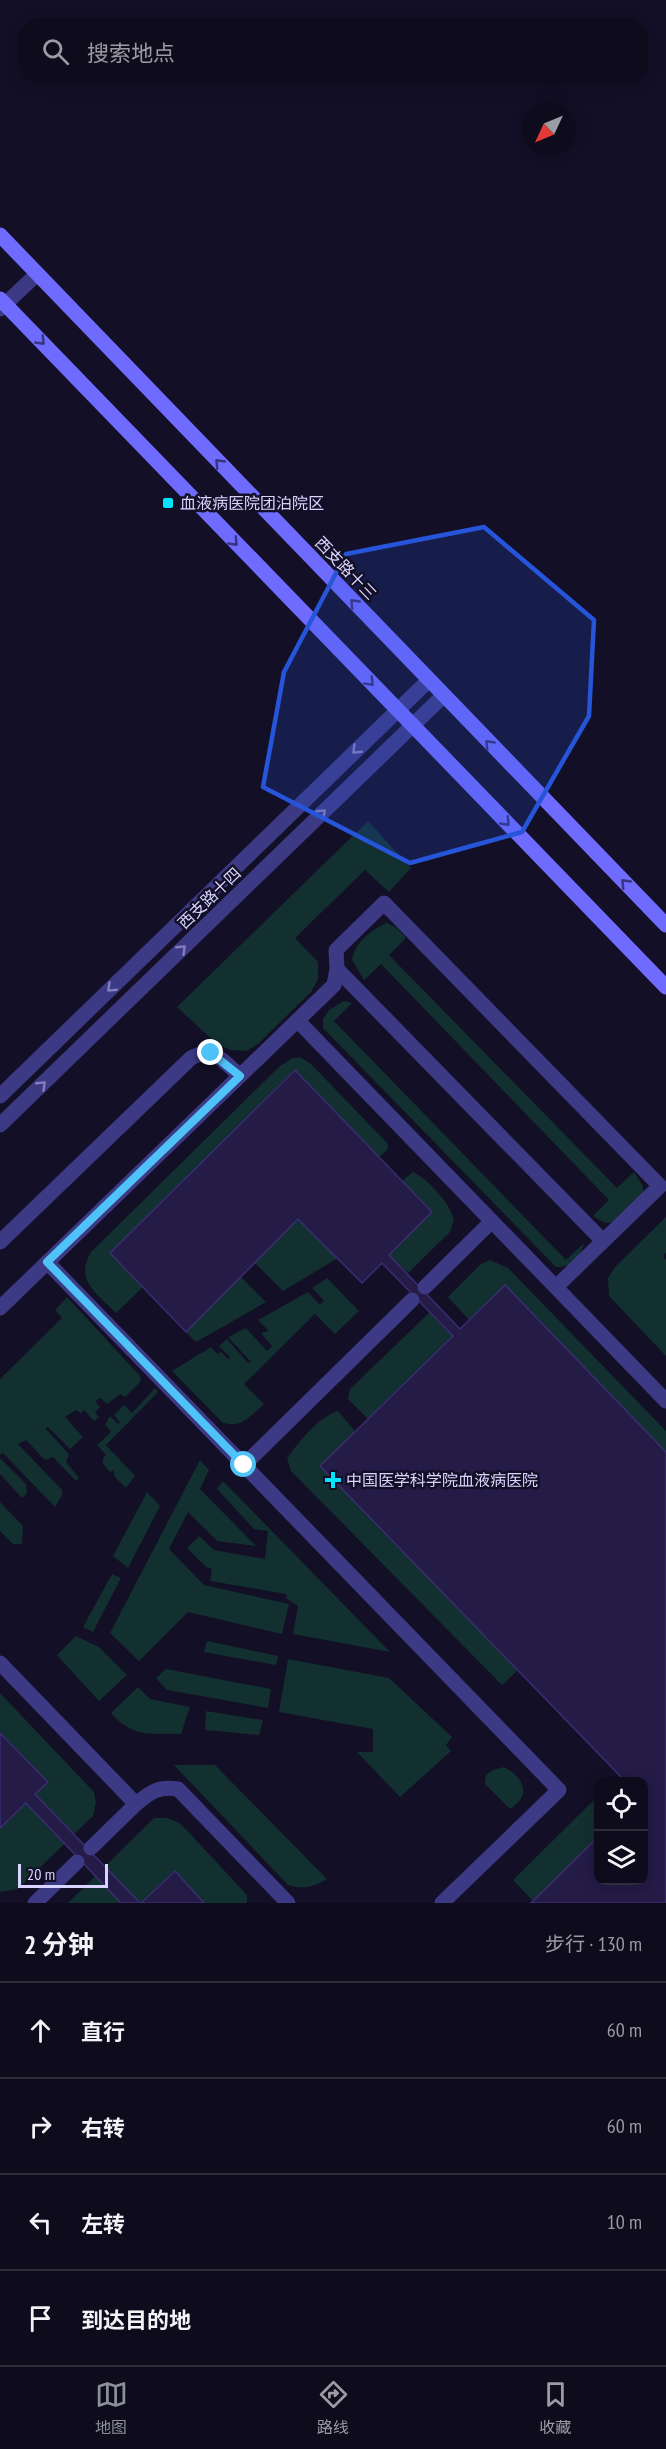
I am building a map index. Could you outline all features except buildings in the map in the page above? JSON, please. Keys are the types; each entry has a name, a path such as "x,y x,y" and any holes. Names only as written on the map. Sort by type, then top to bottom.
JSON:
{"main road":[{"name":"西支路十三","path":"0,235 666,925"},
{"path":"2,304 666,987"}],"street":[{"path":"2,304 37,274"},
{"name":"西支路十四","path":"0,1096 429,680"},
{"name":"西支路十四","path":"0,1125 443,696"},
{"path":"0,1308 334,985 337,969 336,950 384,903 660,1186 556,1287"},
{"path":"337,969 603,1241"},
{"path":"298,1021 666,1401"},
{"path":"0,1242 191,1058 201,1052 211,1053 240,1076"},
{"path":"425,1287 492,1221"},
{"path":"47,1262 559,1790 442,1903"},
{"path":"244,1465 412,1300"},
{"path":"0,1664 136,1804"},
{"path":"91,1848 152,1791 164,1787 178,1789 288,1903"},
{"path":"35,1903 77,1862"}],"highlighted area":[{"path":"484,527 594,620 589,716 522,832 410,863 263,787 284,672 346,554"}],"green space":[{"path":"368,821 411,868 389,892 365,870 295,938 318,962 318,979 311,992 258,1044 246,1051 231,1050 218,1045 177,1007"},
{"path":"387,923 397,928 406,938 389,955 617,1188 634,1172 643,1186 643,1196 615,1222 605,1223 593,1216 609,1200 381,964 364,980 352,960 353,954 364,938"},
{"path":"344,1001 352,1003 334,1021 566,1260 584,1243 575,1261 567,1266 556,1267 323,1028 323,1019 329,1010"},
{"path":"300,1057 311,1064 388,1144 387,1150 379,1157 294,1070 110,1253 143,1287 116,1313 90,1286 87,1279 86,1262 91,1252 280,1066 291,1059"},
{"path":"413,1172 438,1192 454,1219 450,1232 408,1273 389,1255 432,1212 402,1181"},
{"path":"666,1217 666,1253 663,1256 666,1260 666,1356 609,1296 608,1278 615,1267"},
{"path":"298,1219 338,1258 283,1291 255,1263"},
{"path":"490,1260 508,1268 666,1431 666,1452 505,1285 469,1320 448,1297 481,1264"},
{"path":"241,1277 266,1302 196,1342 186,1332"},
{"path":"327,1278 359,1311 335,1334 315,1314 244,1384 264,1404 240,1423 222,1422 172,1371 211,1347 217,1354 221,1352 228,1359 230,1357 219,1346 227,1339 248,1363 251,1362 228,1337 246,1328 267,1351 272,1346 261,1333 269,1331 258,1320 308,1292 320,1305 324,1301 312,1288"},
{"path":"67,1297 141,1377 140,1382 125,1397 120,1394 107,1404 100,1398 95,1401 100,1407 95,1412 99,1417 94,1421 84,1410 81,1413 76,1410 65,1417 83,1437 70,1449 48,1427 45,1428 69,1454 66,1462 79,1478 76,1481 53,1457 45,1460 26,1440 18,1444 62,1490 62,1495 55,1507 3,1453 0,1455 0,1379 62,1318 55,1310"},
{"path":"430,1312 453,1336 368,1419 348,1399 350,1389"},
{"path":"155,1388 158,1392 106,1445 135,1476 126,1488 115,1477 113,1470 110,1472 103,1464 103,1458 106,1455 97,1445 111,1432 105,1425 110,1416 118,1424 120,1422 114,1415 124,1405 132,1413"},
{"path":"338,1411 355,1431 320,1466 518,1670 502,1685 291,1471 287,1458 316,1424"},
{"path":"0,1458 26,1484 27,1493 22,1498 0,1474"},
{"path":"200,1460 209,1470 200,1489 256,1546 217,1541 188,1512 169,1549 204,1585 289,1604 282,1634 188,1612 139,1661 110,1633"},
{"path":"223,1481 390,1652 293,1634 298,1606 287,1599 286,1594 210,1581 212,1569 206,1567 187,1548 199,1536 214,1550 265,1559 268,1531 254,1529 217,1489"},
{"path":"147,1492 160,1506 128,1568 113,1556"},
{"path":"0,1502 23,1526 22,1544 13,1544 0,1531"},
{"path":"112,1574 121,1578 93,1632 83,1627"},
{"path":"76,1636 99,1647 127,1675 99,1701 57,1655"},
{"path":"207,1641 278,1656 276,1665 204,1652"},
{"path":"288,1659 389,1678 452,1737 446,1745 451,1751 400,1797 357,1752 373,1752 373,1729 279,1712"},
{"path":"166,1669 271,1689 268,1708 167,1690 156,1678"},
{"path":"138,1687 150,1699 190,1707 181,1734 151,1734 135,1730 127,1727 111,1713"},
{"path":"0,1693 94,1792 96,1803 93,1816 18,1889 0,1892 0,1828 48,1782 0,1733"},
{"path":"206,1711 263,1720 259,1735 205,1730"},
{"path":"174,1765 215,1765 327,1879 308,1887 288,1885"},
{"path":"504,1767 516,1776 523,1786 521,1798 510,1809 485,1784 486,1775"},
{"path":"594,1800 594,1841 533,1901 513,1880"},
{"path":"154,1818 168,1818 181,1824 247,1895 247,1903 204,1903 174,1871 141,1903 68,1903"}],"place":[{"name":"血液病医院团泊院区","path":"168,503"},
{"name":"中国医学科学院血液病医院","path":"333,1480"}],"route":[{"path":"211,1053 240,1076 47,1262 244,1465"}]}
